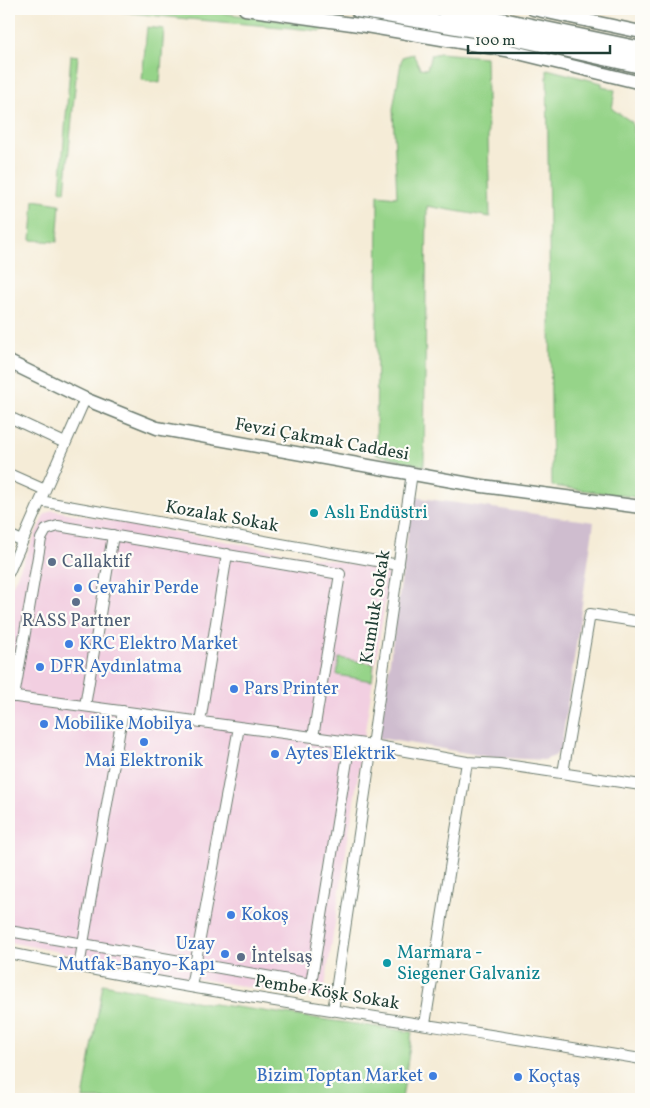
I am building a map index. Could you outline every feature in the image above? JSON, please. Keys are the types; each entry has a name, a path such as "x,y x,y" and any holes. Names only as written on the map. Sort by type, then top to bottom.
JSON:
{"highway":[{"path":"358,9 492,32 641,66"},
{"path":"445,9 641,39"},
{"path":"492,17 641,50"}],"street":[{"path":"245,9 366,26 506,50 641,83"},
{"path":"533,9 586,14 641,32"},
{"name":"Fevzi Çakmak Caddesi","path":"9,362 85,398 157,428 475,485 641,506"},
{"path":"9,572 85,398"},
{"path":"9,417 65,443"},
{"name":"Kumluk Sokak","path":"333,1011 412,473"},
{"path":"9,474 45,490"},
{"name":"Kozalak Sokak","path":"40,501 399,565"},
{"path":"313,737 340,574 58,526 49,527 43,533 11,696 200,722 372,745 467,762 563,773 641,785"},
{"path":"9,535 22,541"},
{"path":"85,706 112,535"},
{"path":"200,722 227,554"},
{"path":"563,773 590,614 641,622"},
{"path":"80,968 123,711"},
{"path":"191,988 239,727"},
{"path":"9,931 311,984 350,742"},
{"path":"425,1024 467,762"},
{"name":"Pembe Köşk Sokak","path":"9,953 191,988 641,1059"}],"shaded area":[{"path":"413,497 594,522 561,748 555,756 544,760 490,757 379,738"},
{"path":"52,510 390,571 324,993 317,998 187,977 9,942 9,593 44,515"}],"green space":[{"path":"103,9 192,9 322,26 327,29 320,31 157,16"},
{"path":"147,27 164,29 160,83 142,80"},
{"path":"440,53 486,57 490,217 427,206 424,466 376,454 378,195 397,197 393,109 402,57 413,54 420,68 427,69 431,55"},
{"path":"71,55 78,56 65,192 60,190"},
{"path":"547,69 602,83 602,87 615,90 612,109 632,122 634,140 641,140 641,498 552,486"},
{"path":"34,200 60,204 57,242 31,240"},
{"path":"339,658 374,664 372,681 337,675"},
{"path":"103,984 200,1002 412,1032 402,1099 83,1099"}],"place":[{"name":"Aslı Endüstri","path":"314,513"},
{"name":"Callaktif","path":"52,562"},
{"name":"Cevahir Perde","path":"78,588"},
{"name":"RASS Partner","path":"76,602"},
{"name":"KRC Elektro Market","path":"69,644"},
{"name":"DFR Aydınlatma","path":"40,667"},
{"name":"Pars Printer","path":"234,689"},
{"name":"Mobilike Mobilya","path":"44,724"},
{"name":"Mai Elektronik","path":"144,742"},
{"name":"Aytes Elektrik","path":"275,754"},
{"name":"Kokoş","path":"231,915"},
{"name":"Uzay Mutfak-Banyo-Kapı","path":"225,954"},
{"name":"İntelsaş","path":"241,957"},
{"name":"Marmara - Siegener Galvaniz","path":"387,963"},
{"name":"Bizim Toptan Market","path":"433,1076"},
{"name":"Koçtaş","path":"518,1077"}]}
